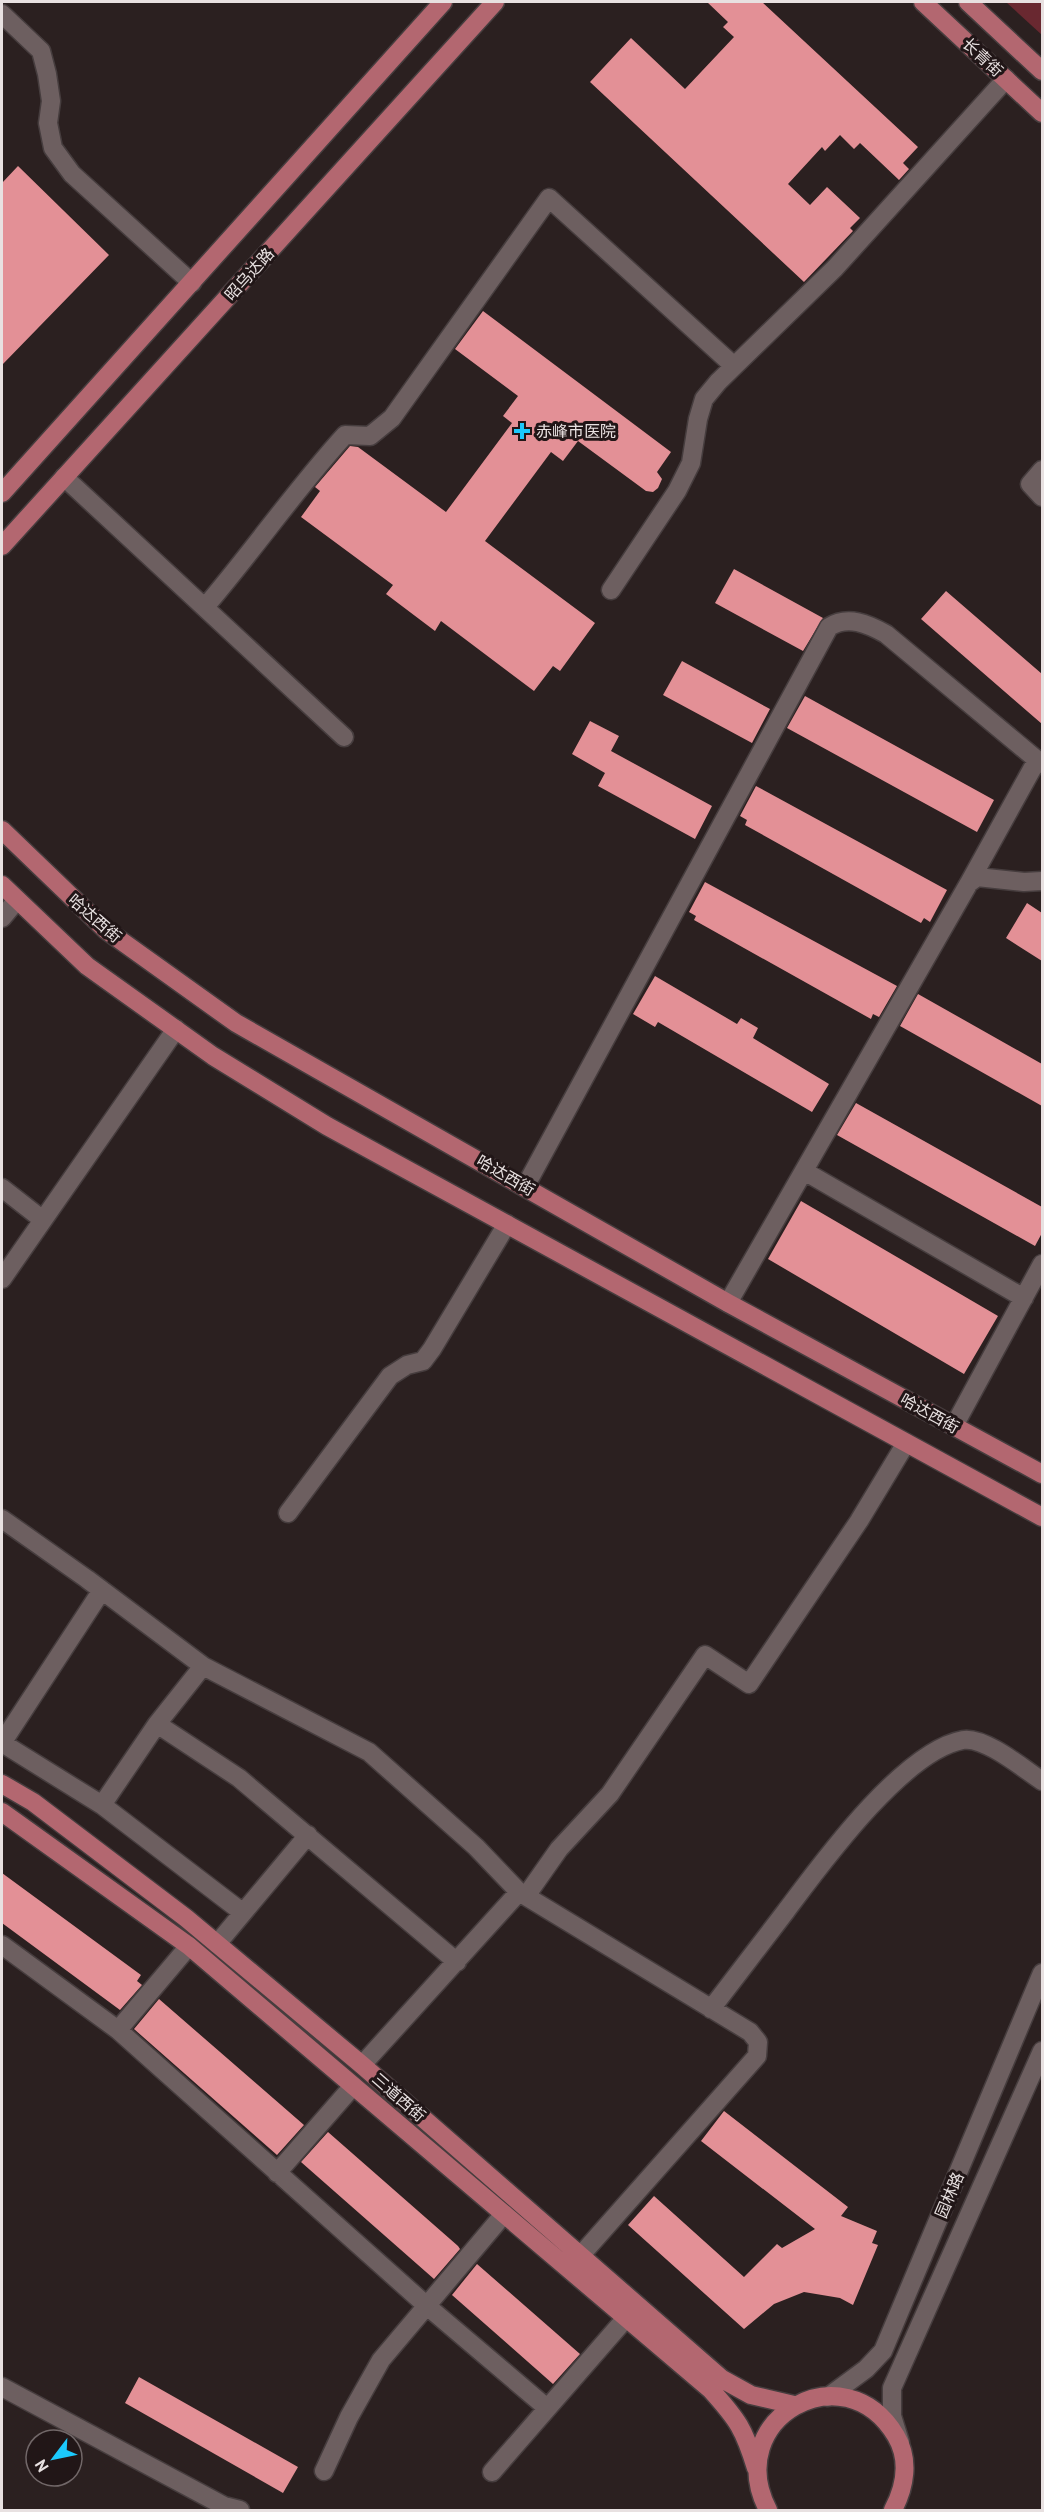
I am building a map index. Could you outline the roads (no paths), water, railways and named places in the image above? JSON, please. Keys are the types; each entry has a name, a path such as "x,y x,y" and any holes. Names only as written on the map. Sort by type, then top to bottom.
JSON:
{"main road":[{"path":"2,493 443,2"},
{"name":"昭乌达路","path":"2,546 495,2"},
{"name":"长青街","path":"923,2 1042,113"},
{"name":"长青街","path":"968,2 1042,71"},
{"name":"哈达西街","path":"2,830 106,930 236,1023 728,1303 1042,1474"},
{"path":"2,885 87,966 213,1056 327,1126 1042,1517"},
{"name":"三道西街","path":"2,1784 33,1802 217,1944 362,2065 722,2379 751,2395 794,2405"},
{"path":"2,1812 189,1946 711,2390 736,2417 746,2436 756,2468 760,2494 768,2511"},
{"path":"756,2468 761,2443 774,2421 794,2405 818,2397 843,2397 868,2406 887,2422 900,2444 906,2469 902,2494 893,2511"}],"street":[{"path":"2,14 41,51 51,101 48,123 53,148 72,174 192,283"},
{"path":"611,590 677,491 691,463 698,419 704,399 734,366 835,268 1006,79"},
{"path":"205,607 246,559 301,484 345,435 370,436 392,418 549,198 734,366"},
{"path":"1042,470 1029,484 1042,497"},
{"path":"64,477 345,737"},
{"path":"525,1187 829,627 840,620 867,623 886,634 1040,762 728,1303"},
{"path":"969,883 977,877 1024,882 1042,881"},
{"path":"2,918 17,900"},
{"path":"2,1279 176,1029"},
{"path":"804,1171 1024,1298"},
{"path":"2,1188 43,1220"},
{"path":"288,1513 390,1376 407,1365 423,1361 507,1224"},
{"path":"954,1426 1042,1264"},
{"path":"362,2065 523,1894 610,1794 705,1655 748,1684 859,1521 906,1443"},
{"path":"2,1519 203,1666 369,1752 476,1847 523,1894 750,2032 758,2042 757,2056 581,2255"},
{"path":"102,1590 2,1743 102,1805 242,1912"},
{"path":"102,1805 157,1724 203,1666"},
{"path":"157,1724 239,1778 458,1962"},
{"path":"711,2009 845,1834 895,1782 934,1751 964,1739 985,1743 1042,1781"},
{"path":"217,1944 308,1835"},
{"path":"2,1945 118,2030 427,2306 547,2408"},
{"path":"118,2030 189,1946"},
{"name":"园林路","path":"828,2397 866,2369 883,2350 1042,1973"},
{"name":"园林路","path":"900,2444 892,2416 892,2388 1042,2051"},
{"path":"277,2173 353,2085"},
{"path":"324,2471 349,2417 381,2360 504,2214"},
{"path":"492,2472 626,2318"},
{"path":"2,2387 224,2506 240,2511"}],"place":[{"name":"赤峰市医院","path":"522,431"}]}
